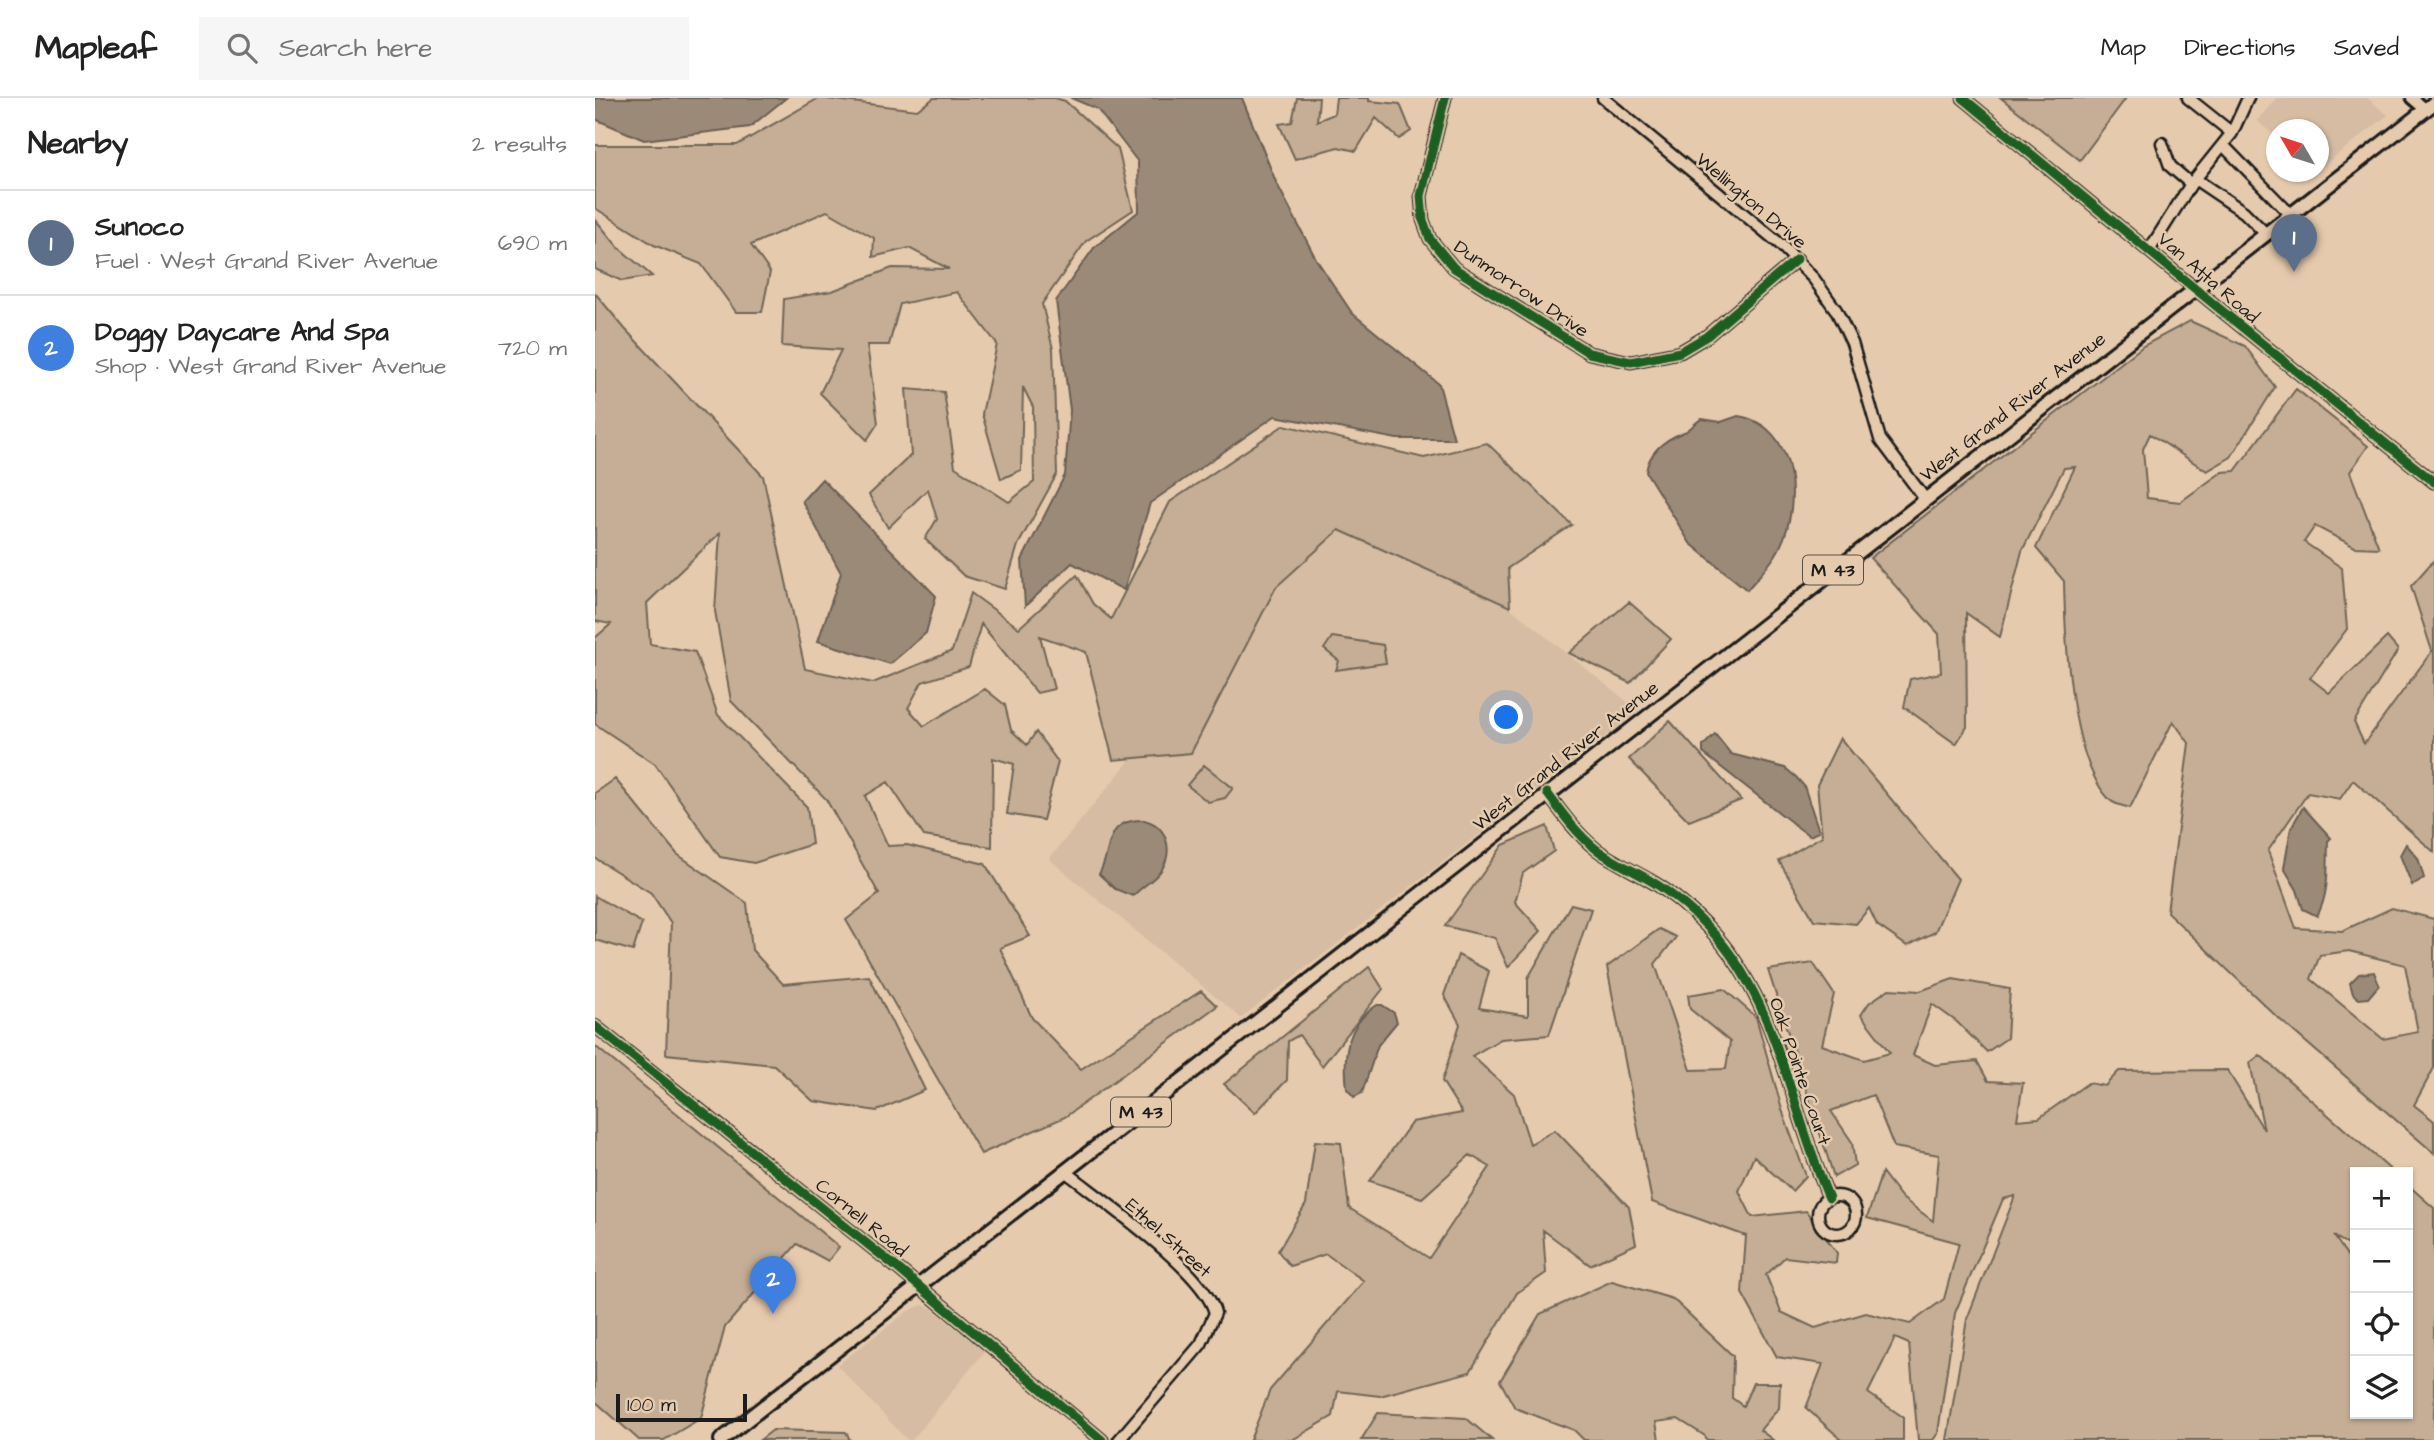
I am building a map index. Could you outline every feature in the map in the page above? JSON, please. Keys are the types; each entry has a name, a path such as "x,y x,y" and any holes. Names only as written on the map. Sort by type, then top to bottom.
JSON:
{"main road":[{"name":"West Grand River Avenue","path":"721,1440 2430,106"}],"street":[{"name":"Dunmorrow Drive","path":"1445,98 1421,196 1423,220 1430,239 1454,268 1589,353 1632,362 1680,352 1707,336 1797,260"},
{"name":"Wellington Drive","path":"1603,98 1797,260 1830,301 1847,331 1859,363 1870,413 1880,439 1925,499"},
{"name":"Van Atta Road","path":"1963,98 2434,482"},
{"path":"2188,98 2232,133"},
{"path":"2150,249 2193,182 2224,146 2248,98"},
{"path":"2412,98 2430,106"},
{"path":"2162,143 2170,166 2244,212 2266,234"},
{"path":"2224,146 2291,215"},
{"name":"Oak Pointe Court","path":"1547,793 1588,842 1608,858 1654,883 1690,909 1716,936 1738,965 1756,996 1781,1058 1802,1130 1829,1198"},
{"name":"Cornell Road","path":"595,1026 918,1286 1102,1440"},
{"name":"Ethel Street","path":"1065,1171 1184,1269 1203,1290 1215,1312 1201,1344 1119,1440"}],"shaded area":[{"path":"595,98 786,98 750,127 644,140 595,119"},
{"path":"819,98 917,110 934,98 1055,98 1065,101 1118,149 1133,210 1086,241 1042,304 1053,349 1057,474 1018,545 1005,589 964,576 925,539 937,519 928,489 888,528 869,495 911,455 906,389 944,392 955,467 1009,502 1034,482 1033,407 1023,387 1021,470 1001,479 982,414 997,344 957,292 900,304 889,345 867,345 878,423 867,440 820,393 841,350 782,346 784,299 832,291 892,268 949,269 909,248 873,257 874,238 827,211 751,245 770,272 762,312 736,312 701,264 654,245 595,208 595,145 737,145"},
{"path":"1071,98 1242,98 1276,182 1316,259 1352,313 1439,384 1454,439 1397,439 1275,416 1150,503 1124,590 1072,563 1025,606 1022,560 1065,475 1070,410 1056,301 1094,248 1139,211 1138,162 1097,109"},
{"path":"1297,98 1319,98 1317,121 1334,114 1336,98 1369,98 1369,101 1400,104 1411,131 1399,139 1376,118 1356,151 1338,147 1295,159 1279,124 1292,122"},
{"path":"2001,98 2126,98 2080,160"},
{"path":"2276,98 2367,98 2388,115 2329,161 2329,119 2266,119 2266,129 2257,121"},
{"path":"595,219 618,247 652,276 622,281 595,269"},
{"path":"595,293 625,329 763,476 805,669 873,683 952,651 971,593 1019,628 1077,575 1093,604 1111,619 1170,502 1284,425 1424,458 1487,443 1572,525 1508,568 1510,607 1339,530 1276,587 1191,753 1113,760 1086,652 1040,636 1054,689 1037,693 981,624 969,667 922,682 908,708 924,726 985,689 1005,705 1011,730 1027,745 1036,732 1058,762 1043,820 1007,814 1014,764 993,758 992,847 924,836 888,782 865,796 888,846 907,845 985,864 1030,936 1000,948 1032,1018 1081,1069 1201,991 1217,1006 1065,1117 981,1154 846,920 879,894 826,799 731,701 715,611 720,533 647,603 650,644 695,652 718,715 807,807 812,844 754,863 720,857 655,764 595,724 595,638 611,624 595,621"},
{"path":"2190,321 2245,346 2275,387 2231,457 2207,471 2150,434 2143,449 2147,498 2180,502 2222,472 2235,471 2296,389 2368,446 2350,472 2379,548 2355,547 2315,526 2304,542 2342,568 2347,629 2310,678 2329,693 2387,637 2398,650 2354,722 2364,744 2432,651 2411,586 2434,560 2434,852 2353,780 2340,799 2308,793 2268,851 2296,928 2342,931 2392,908 2434,919 2434,1068 2414,1105 2434,1121 2434,1153 2277,1017 2167,912 2189,743 2173,721 2130,808 2112,802 2097,781 2086,757 2072,696 2064,581 2036,548 2075,467 2064,468 2022,551 2000,637 1966,613 1967,727 1956,744 1904,707 1910,679 1941,673 1939,634 1870,558 2143,346","holes":["2349,951 2405,965 2418,1032 2383,1039 2311,979 2320,955"]},
{"path":"1738,416 1759,423 1774,436 1784,453 1790,473 1792,495 1784,538 1775,556 1747,590 1690,543 1646,472 1659,447 1688,430 1699,420 1721,422"},
{"path":"1345,476 1639,711 1241,1018 1049,859 1122,770"},
{"path":"822,479 936,596 926,633 890,664 818,641 841,573 802,501"},
{"path":"1629,602 1671,639 1630,683 1569,653"},
{"path":"1332,637 1383,645 1386,663 1336,670 1339,661 1324,649"},
{"path":"1670,721 1741,800 1689,821 1629,759"},
{"path":"1715,734 1731,754 1785,768 1796,777 1804,786 1819,831 1810,836 1703,753 1703,746"},
{"path":"1840,738 1958,879 1935,932 1907,946 1877,925 1869,908 1856,924 1814,920 1779,861 1822,836 1817,785"},
{"path":"1204,765 1233,788 1225,798 1208,802 1187,785"},
{"path":"615,779 677,854 747,903 752,950 783,984 869,976 925,1090 877,1111 813,1101 774,1065 666,1054 671,923 651,893 595,858 595,793"},
{"path":"2303,807 2331,838 2328,841 2326,889 2317,916 2303,909 2297,890 2284,868 2291,828"},
{"path":"1144,820 1163,832 1167,846 1166,861 1159,873 1133,896 1115,889 1099,874 1115,831 1131,821"},
{"path":"1547,826 1554,851 1523,873 1515,902 1541,931 1508,967 1495,938 1445,926 1503,845"},
{"path":"2406,844 2418,858 2424,878 2412,885 2400,855"},
{"path":"595,896 642,923 633,951 595,940"},
{"path":"1571,904 1591,909 1549,1035 1501,1039 1472,1056 1514,1094 1530,1144 1555,1130 1629,1207 1636,1244 1590,1265 1543,1230 1546,1273 1517,1293 1470,1372 1380,1396 1338,1391 1333,1416 1292,1440 1250,1440 1270,1390 1364,1281 1326,1254 1290,1266 1278,1251 1306,1204 1315,1141 1341,1143 1349,1208 1429,1258 1490,1167 1470,1155 1422,1198 1370,1181 1412,1122 1462,1113 1442,1081 1460,1024 1444,995 1458,955 1489,971 1479,1008 1528,1016 1528,978"},
{"path":"1659,929 1676,937 1655,964 1691,1070 1726,1069 1730,1042 1690,1009 1688,995 1724,989 1756,1017 1784,1116 1806,1176 1792,1191 1754,1156 1739,1191 1752,1217 1806,1211 1837,1253 1836,1263 1785,1257 1766,1275 1781,1312 1815,1328 1866,1313 1910,1324 1944,1299 1959,1243 1867,1218 1882,1172 1902,1198 1933,1221 1939,1155 1894,1147 1873,1095 1831,1111 1852,1142 1855,1165 1834,1177 1768,970 1813,963 1834,994 1822,1045 1864,1060 1890,1053 1861,1015 1869,1003 1889,989 1920,991 1953,979 2010,989 2007,1038 1987,1052 1957,1022 1932,1004 1913,1055 1935,1065 1977,1061 1988,1081 2023,1083 2017,1120 2039,1118 2088,1083 2105,1086 2119,1071 2227,1070 2264,1130 2250,1063 2260,1055 2387,1167 2350,1167 2350,1246 2334,1236 2350,1260 2350,1419 2413,1419 2413,1189 2434,1208 2434,1440 1947,1440 1967,1319 2015,1196 2003,1199 1955,1313 1938,1433 1933,1440 1918,1440 1909,1344 1895,1338 1868,1393 1903,1417 1903,1440 1842,1440 1806,1408 1823,1364 1777,1357 1742,1293 1746,1236 1652,1202 1607,967"},
{"path":"1369,967 1383,989 1322,1066 1299,1035 1288,1041 1287,1080 1255,1113 1224,1084"},
{"path":"2374,972 2379,985 2368,998 2359,999 2353,994 2350,983 2359,974"},
{"path":"1377,1005 1382,1005 1394,1013 1397,1022 1378,1045 1362,1093 1354,1097 1347,1089 1349,1042 1359,1022"},
{"path":"595,1046 839,1247 828,1261 797,1244 725,1327 701,1418 664,1440 639,1440 595,1401"},
{"path":"1612,1281 1673,1299 1733,1356 1732,1398 1743,1406 1753,1383 1780,1383 1779,1408 1760,1430 1773,1440 1707,1440 1678,1419 1656,1422 1659,1440 1584,1440 1574,1430 1515,1408 1500,1381 1540,1314"},
{"path":"922,1305 931,1308 985,1351 912,1440 907,1440 837,1365 908,1311"},
{"path":"1378,1413 1466,1418 1492,1440 1361,1440"},
{"path":"773,1430 846,1432 850,1440 760,1440"}],"cycle path":[{"path":"1445,98 1421,196 1423,220 1430,239 1454,268 1589,353 1631,362 1680,352 1707,336 1797,259"},
{"path":"1963,98 2434,482"},
{"path":"1547,793 1589,843 1677,899 1716,936 1738,965 1770,1028 1829,1198"},
{"path":"595,1026 901,1271 1102,1440"}],"place":[{"name":"Sunoco","path":"2294,272"},
{"name":"Doggy Daycare And Spa","path":"773,1314"}]}
